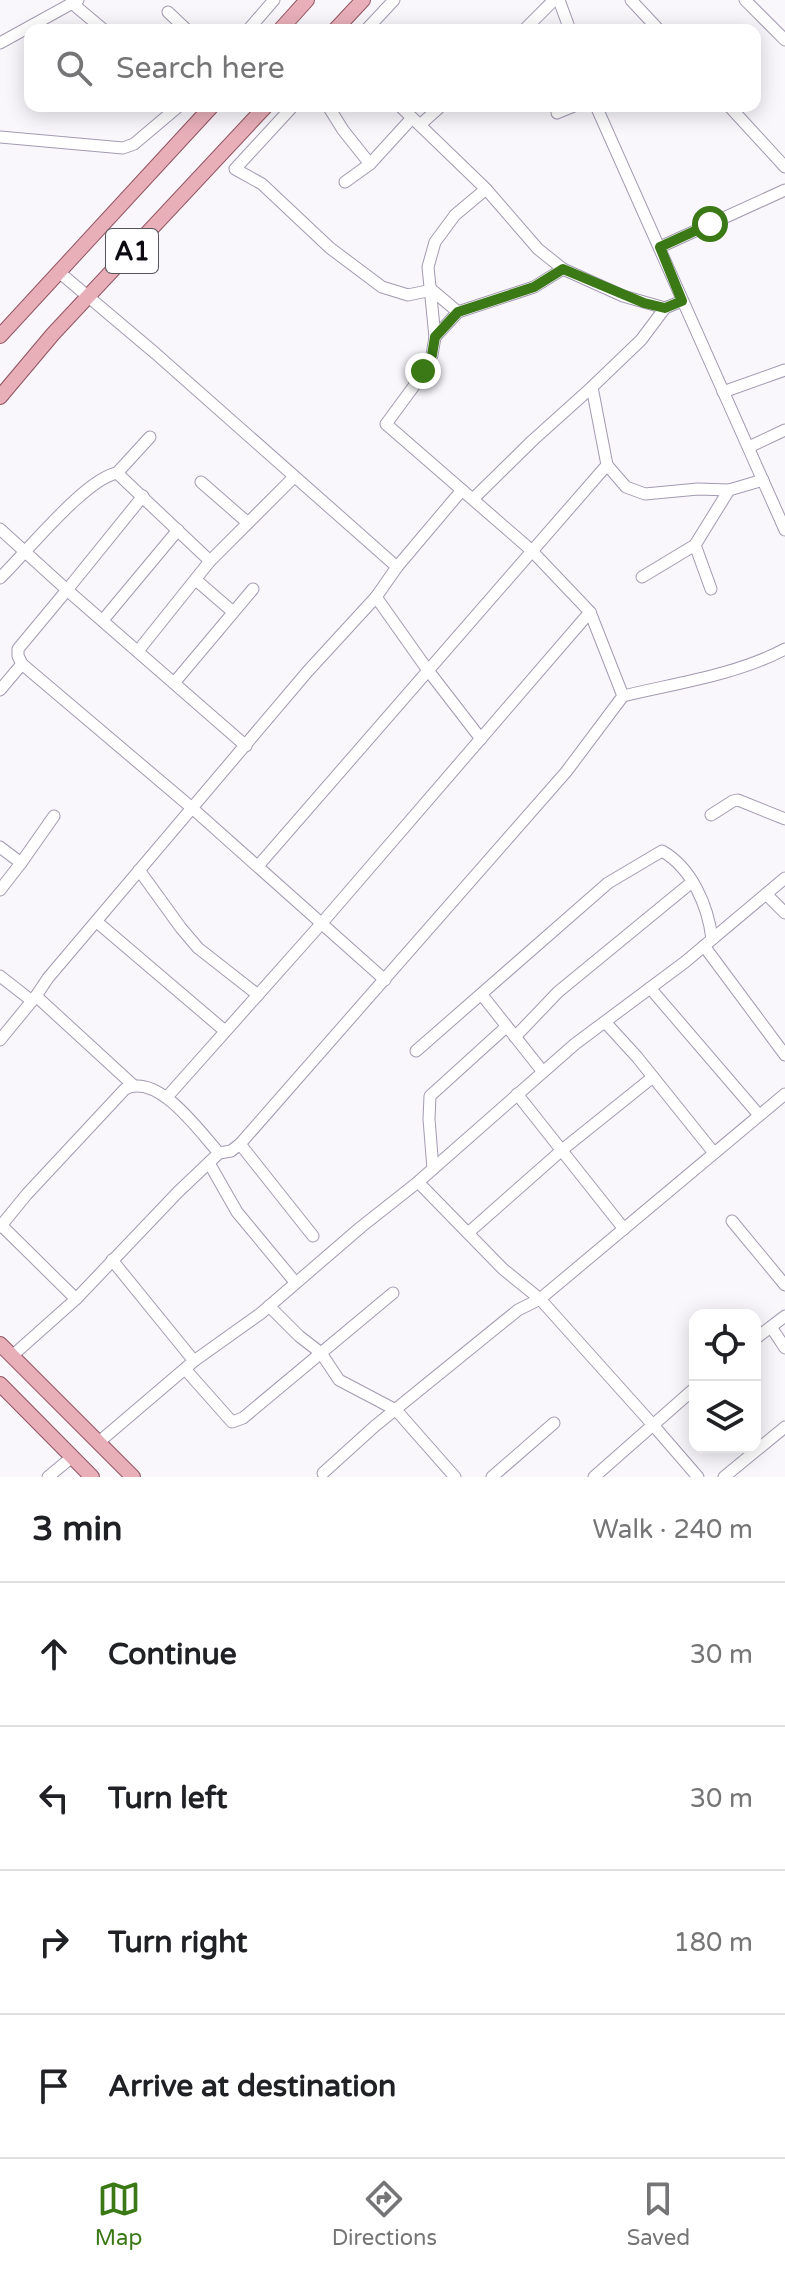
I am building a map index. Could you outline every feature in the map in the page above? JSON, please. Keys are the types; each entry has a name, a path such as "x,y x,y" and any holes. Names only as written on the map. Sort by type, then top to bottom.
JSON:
{"main road":[{"path":"341,24 363,0"},
{"path":"285,24 304,1"},
{"name":"A1","path":"0,336 200,112"},
{"name":"A1","path":"0,397 260,112"},
{"path":"0,1344 133,1477"},
{"path":"0,1384 92,1477"}],"street":[{"path":"253,24 274,0"},
{"path":"372,24 394,0"},
{"path":"530,24 556,0 567,24"},
{"path":"631,0 653,24"},
{"path":"745,0 785,40"},
{"path":"35,24 76,2 98,24"},
{"path":"168,12 181,24"},
{"path":"0,43 24,30"},
{"path":"0,137 123,148 134,144 172,112"},
{"path":"287,112 235,169 262,184 330,248 382,287 408,295 432,290"},
{"path":"332,112 370,164"},
{"path":"406,112 486,189 528,239 563,269 623,296 665,308"},
{"path":"345,182 432,112"},
{"path":"599,112 763,480 780,504 785,530"},
{"path":"735,112 785,167"},
{"path":"486,189 449,221 435,242 428,267 435,337 432,355 386,424 531,550 590,612 623,696"},
{"path":"660,247 785,190"},
{"path":"435,337 458,312 534,287 563,269"},
{"path":"59,272 397,567"},
{"path":"432,290 458,312"},
{"path":"473,499 641,340 665,308 682,301"},
{"path":"723,392 785,370"},
{"path":"592,387 607,465 626,487 645,494 698,489 729,490 763,480"},
{"path":"749,447 785,430"},
{"path":"0,578 86,490 104,477 117,473 150,437"},
{"path":"258,866 607,465"},
{"path":"117,473 210,561"},
{"path":"138,651 210,561 294,477"},
{"path":"201,482 248,523"},
{"path":"0,1040 48,978 308,671 376,597 397,567 462,490"},
{"path":"642,577 695,545 729,490"},
{"path":"143,496 18,649 18,656 22,664 192,808 385,980"},
{"path":"0,529 246,746"},
{"path":"103,620 178,530"},
{"path":"695,545 711,589"},
{"path":"196,580 233,612"},
{"path":"174,683 253,589"},
{"path":"376,597 481,739"},
{"path":"167,1097 590,612"},
{"path":"12,1356 76,1299 219,1153 231,1151 240,1144 566,772 623,696 738,668 765,660 785,649"},
{"path":"0,690 22,664"},
{"path":"711,815 738,800 785,819"},
{"path":"0,890 54,816"},
{"path":"0,847 21,863"},
{"path":"416,1051 608,883 662,851 692,882 710,922 708,942 785,1055"},
{"path":"139,870 198,948 258,995"},
{"path":"99,1442 418,1182 543,1072 785,878"},
{"path":"515,1037 558,992 692,882"},
{"path":"766,894 785,913"},
{"path":"97,922 225,1031"},
{"path":"0,976 34,998 133,1085"},
{"path":"650,988 759,1115"},
{"path":"482,995 543,1072"},
{"path":"605,1022 714,1153"},
{"path":"433,1169 430,1096 506,1027"},
{"path":"468,1233 562,1150 653,1077"},
{"path":"76,1299 0,1226 114,1101 133,1085 141,1084 167,1097 219,1153"},
{"path":"517,1094 624,1229"},
{"path":"323,1473 518,1310 540,1299 785,1094"},
{"path":"240,1144 313,1236"},
{"path":"209,1163 237,1212 295,1282"},
{"path":"418,1182 503,1269 540,1299 698,1477"},
{"path":"732,1221 785,1285"},
{"path":"112,1260 232,1422 243,1418 393,1293"},
{"path":"269,1306 321,1353 339,1380 396,1410 455,1477"},
{"path":"761,1334 785,1316"},
{"path":"771,1327 785,1348"},
{"path":"594,1477 689,1393"},
{"path":"492,1477 554,1423"},
{"path":"724,1477 785,1427"},
{"path":"48,1477 72,1457"}],"route":[{"path":"423,371 432,355 435,337 458,312 534,287 563,269 644,303 665,308 682,301 660,247 710,224"}]}
